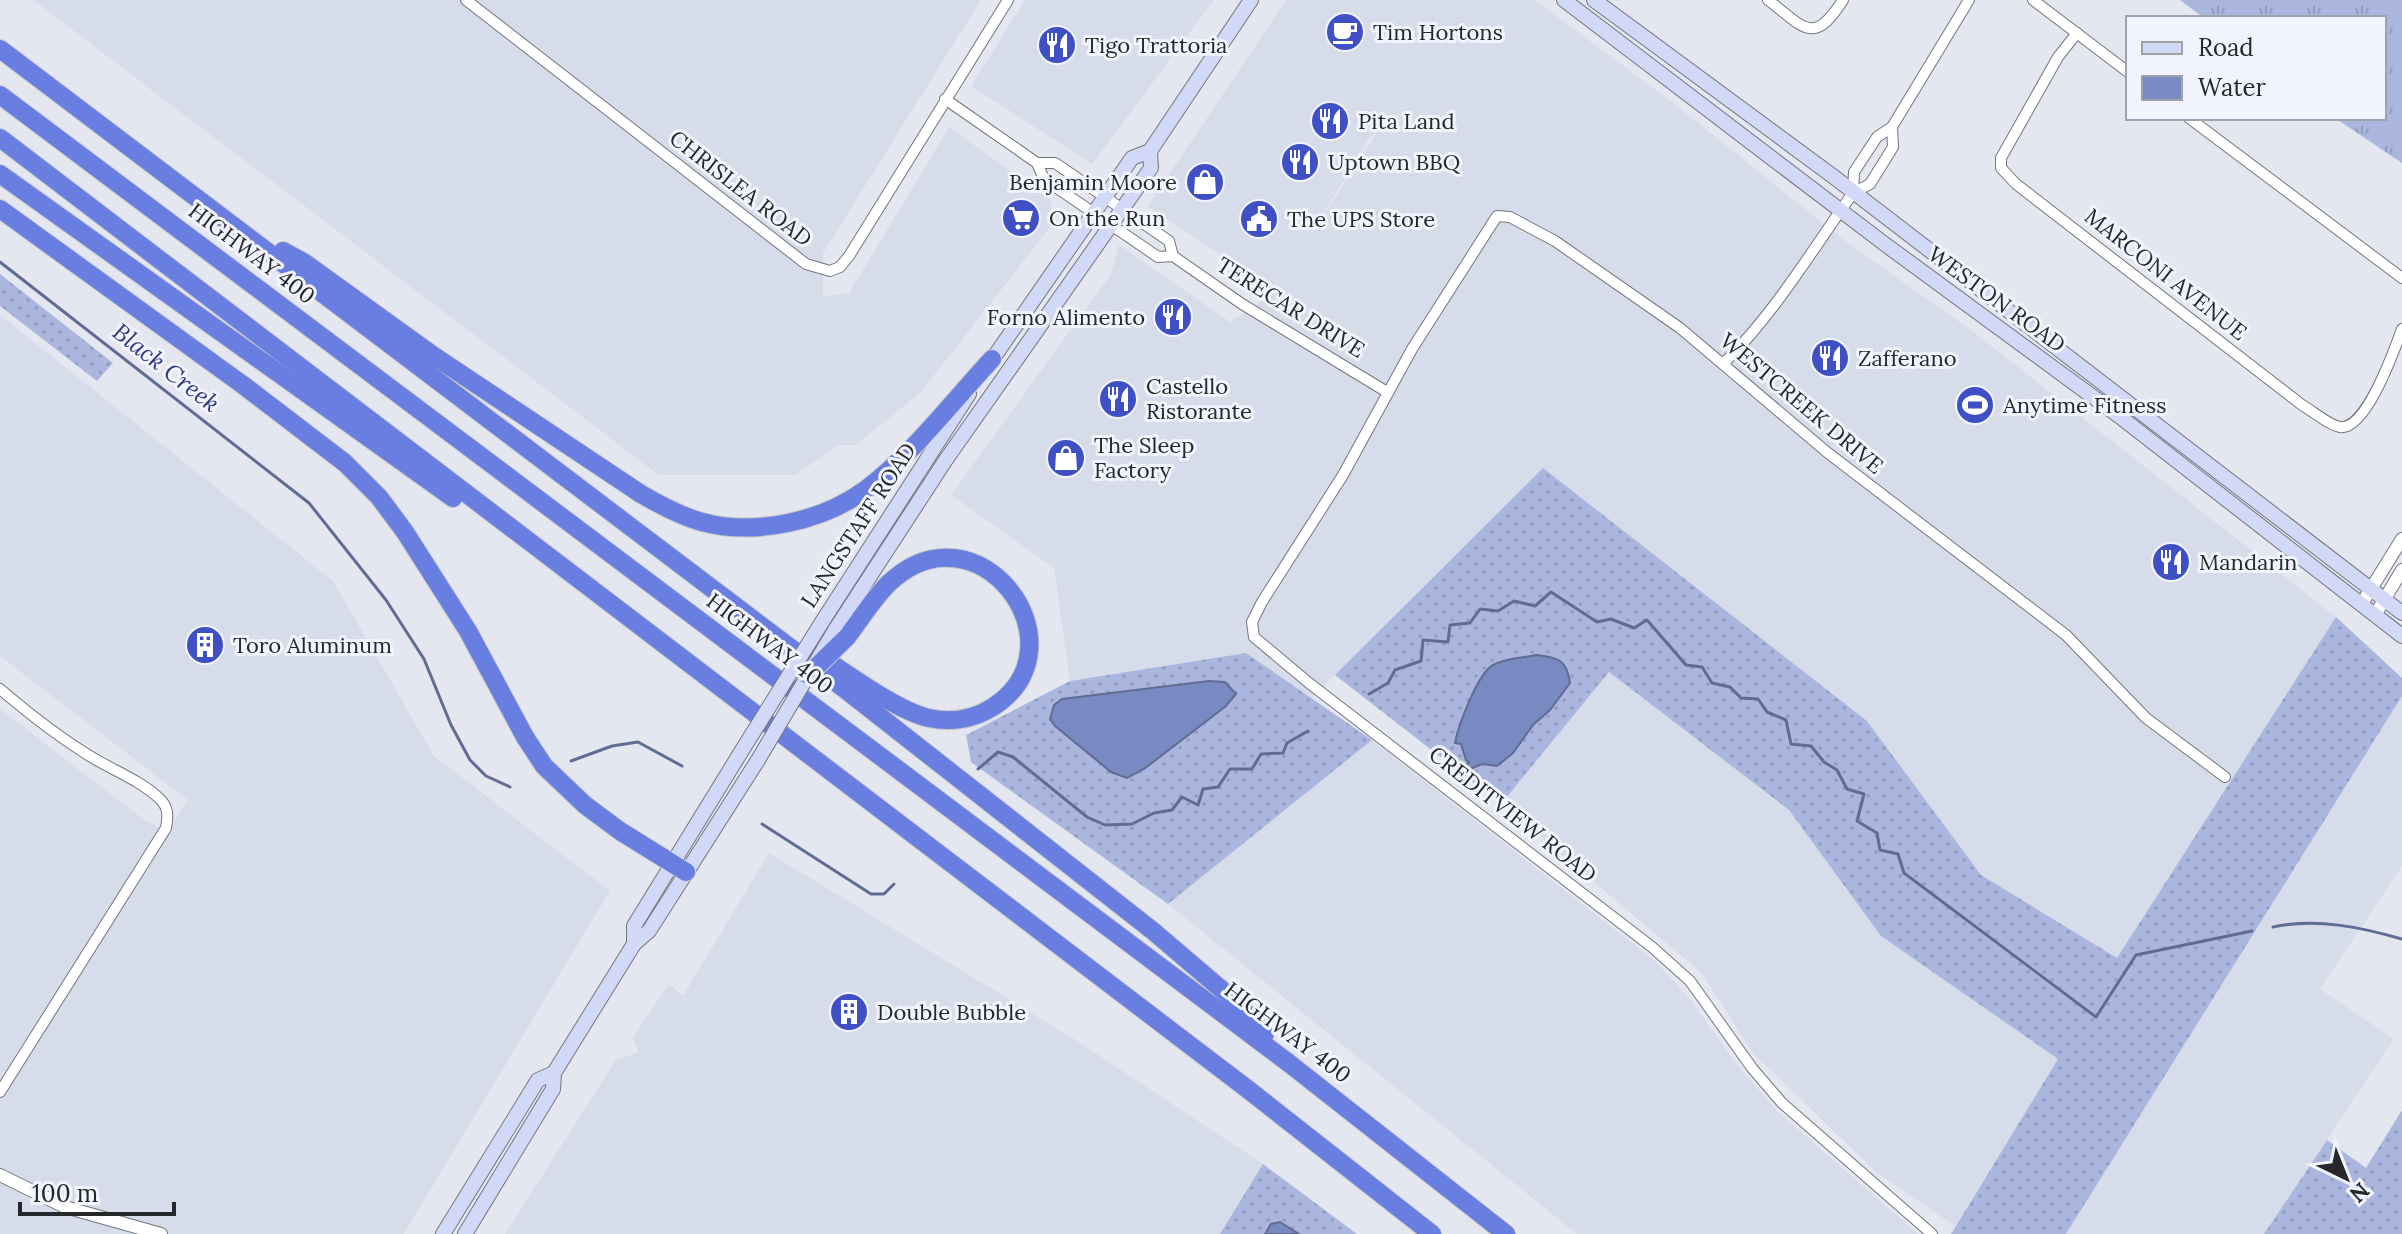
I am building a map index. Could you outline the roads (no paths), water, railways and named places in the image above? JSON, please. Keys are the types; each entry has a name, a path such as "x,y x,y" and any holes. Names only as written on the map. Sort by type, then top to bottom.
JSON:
{"highway":[{"path":"0,49 789,646 1153,931 1235,1001 1290,1064"},
{"name":"HIGHWAY 400","path":"0,95 1290,1064 1506,1234"},
{"path":"0,138 1250,1091 1432,1234"},
{"path":"0,174 470,510 499,520"},
{"path":"0,209 345,463 379,497 405,532 468,631 544,766 585,805 679,868"},
{"path":"238,227 305,263 434,356 641,494 700,522 727,527 795,521 836,507 864,491 906,452 992,359"},
{"path":"789,646 812,651 903,708 941,720 980,715 1013,689 1024,669 1029,645 1027,620 1017,598 1002,579 985,567 968,561 937,558 911,568 888,584 835,630 808,675"}],"main road":[{"name":"WESTON ROAD","path":"1564,0 1840,211 2119,416 2402,636"},
{"name":"WESTON ROAD","path":"1594,0 1853,193 2402,613"},
{"name":"LANGSTAFF ROAD","path":"835,630 992,359 1132,158 1150,151 1253,1"},
{"name":"LANGSTAFF ROAD","path":"679,868 741,752 835,630 945,461 1123,210 1151,168 1150,151"},
{"name":"LANGSTAFF ROAD","path":"465,1234 553,1089 554,1073 634,944 634,926 758,760 808,675"},
{"name":"LANGSTAFF ROAD","path":"443,1234 538,1080 554,1073"}],"street":[{"name":"CHRISLEA ROAD","path":"466,0 806,264 820,270 830,271 840,267 849,256 945,99"},
{"path":"1008,0 945,99 1037,163"},
{"path":"1768,0 1804,27 1814,29 1831,20 1843,0"},
{"path":"1853,193 1854,172 1877,137 1892,127 1969,0"},
{"path":"2033,0 2126,70"},
{"name":"MARCONI AVENUE","path":"2077,33 2058,57 2001,158 2001,168 2016,184 2302,405 2339,427 2347,427 2363,412 2385,374 2402,329"},
{"path":"2192,120 2402,278"},
{"path":"1724,363 1743,345 1774,305 1853,193 1870,184 1893,147 1892,127"},
{"name":"TERECAR DRIVE","path":"1173,256 1169,241 1055,163 1037,163 1044,179 1158,257 1173,256 1242,304 1387,392"},
{"name":"WESTCREEK DRIVE","path":"1387,392 1497,216 1510,217 1555,241 1680,328 1828,453 2066,635 2146,718 2225,777"},
{"name":"CREDITVIEW ROAD","path":"1387,392 1343,475 1256,613 1252,622 1254,637 1309,683 1652,947 1690,981 1752,1068 1782,1103 1932,1234"},
{"path":"2361,605 2402,539"},
{"path":"2375,615 2402,570"},
{"path":"0,689 87,755 163,801 169,815 166,828 0,1092"},
{"path":"0,1175 65,1207 161,1234"}],"water":[{"path":"1536,655 1560,661 1567,669 1570,683 1513,753 1497,766 1482,764 1470,769 1466,766 1469,762 1461,744 1455,743 1464,713 1481,678 1493,665"},
{"path":"1209,681 1225,682 1236,694 1226,706 1144,769 1127,778 1111,772 1050,719 1054,705 1062,699"},
{"path":"1280,1222 1299,1234 1265,1234 1271,1224"}],"waterway":[{"name":"Black Creek","path":"0,262 309,503 386,600 424,659 451,725 470,760 486,776 510,787"},
{"path":"1369,694 1388,683 1395,670 1421,661 1423,640 1448,642 1450,625 1470,623 1480,609 1498,611 1514,601 1535,606 1551,592 1597,622 1611,619 1634,628 1647,620 1686,665 1702,667 1712,683 1730,687 1741,698 1758,699 1767,712 1786,720 1791,744 1811,746 1824,762 1837,770 1847,789 1864,794 1857,821 1877,833 1880,850 1898,854 1904,873 2096,1017 2136,955 2252,931"},
{"path":"978,769 998,752 1013,757 1087,817 1105,825 1132,824 1154,813 1172,810 1182,797 1198,805 1203,789 1218,787 1230,769 1252,769 1261,754 1283,753 1287,743 1308,731"},
{"path":"571,761 612,746 638,742 682,766"},
{"path":"762,824 871,894 884,894 894,884"},
{"path":"2273,927 2306,923 2338,925 2402,939"}],"place":[{"name":"Tim Hortons","path":"1345,32"},
{"name":"Tigo Trattoria","path":"1057,45"},
{"name":"Pita Land","path":"1330,121"},
{"name":"Uptown BBQ","path":"1300,162"},
{"name":"Benjamin Moore","path":"1205,182"},
{"name":"On the Run","path":"1021,218"},
{"name":"The UPS Store","path":"1259,219"},
{"name":"Forno Alimento","path":"1173,317"},
{"name":"Zafferano","path":"1830,358"},
{"name":"Castello Ristorante","path":"1118,399"},
{"name":"Anytime Fitness","path":"1975,405"},
{"name":"The Sleep Factory","path":"1066,458"},
{"name":"Mandarin","path":"2171,562"},
{"name":"Toro Aluminum","path":"205,645"},
{"name":"Double Bubble","path":"849,1012"}]}
